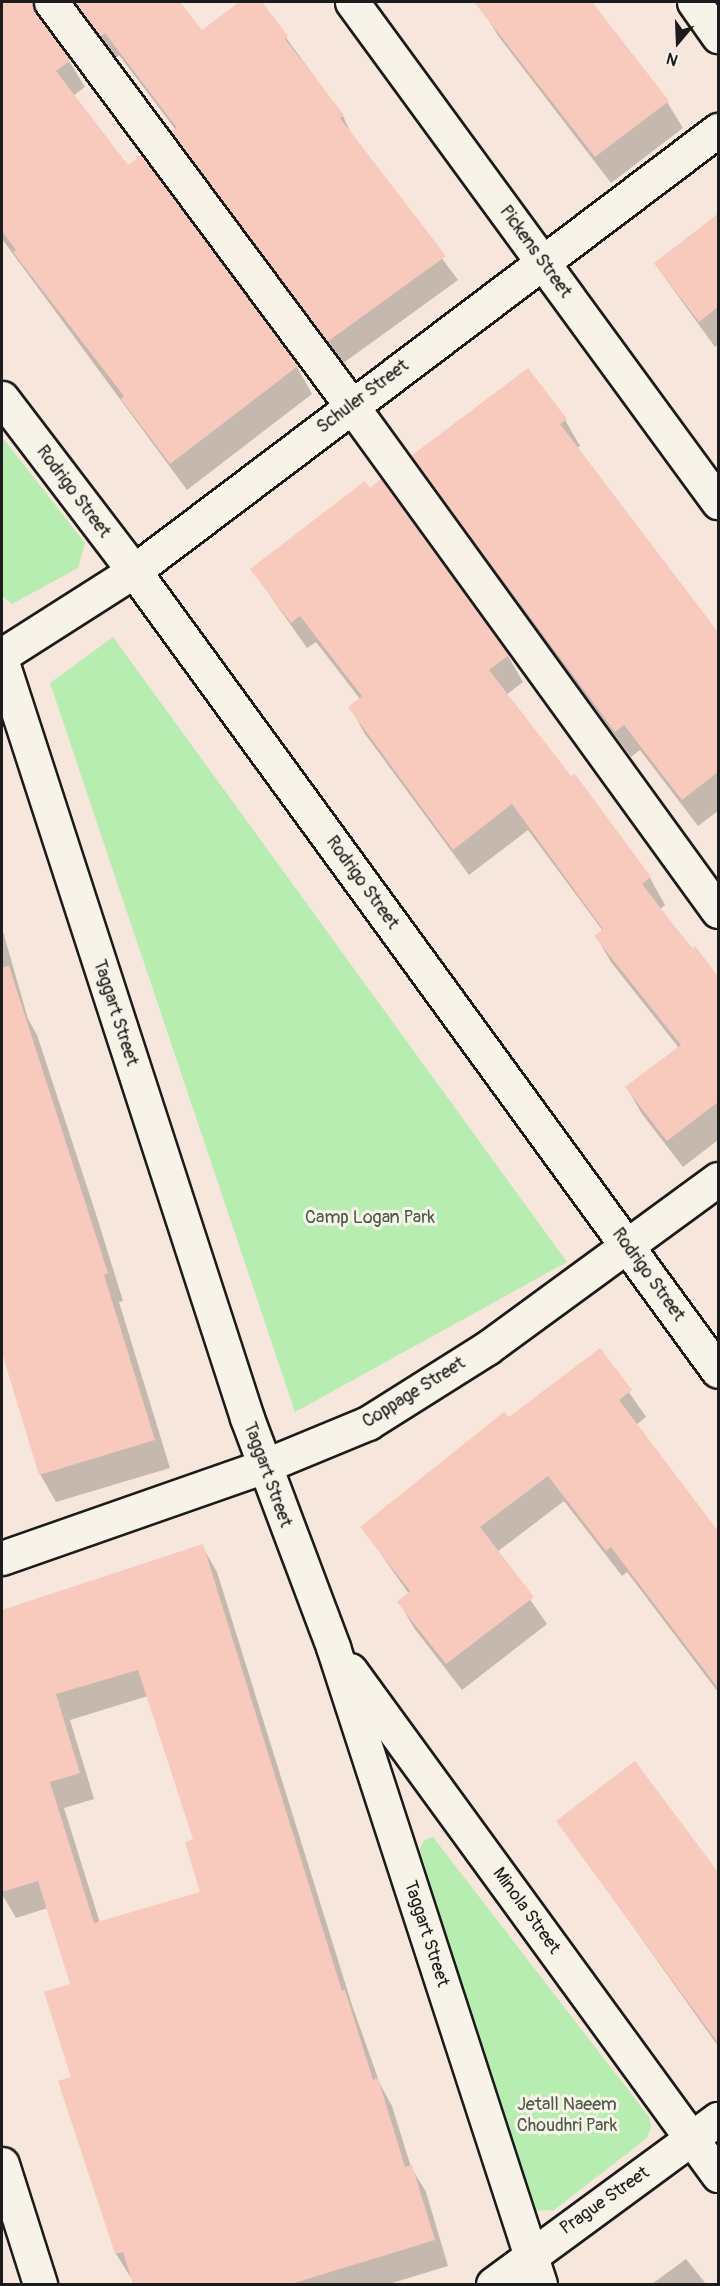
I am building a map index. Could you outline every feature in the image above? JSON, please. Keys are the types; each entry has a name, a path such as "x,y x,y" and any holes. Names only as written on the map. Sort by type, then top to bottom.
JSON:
{"street":[{"path":"51,2 351,405 718,911"},
{"name":"Pickens Street","path":"352,2 718,502"},
{"path":"694,2 718,36"},
{"name":"Schuler Street","path":"2,655 134,571 718,130"},
{"name":"Rodrigo Street","path":"2,398 134,571 718,1371"},
{"name":"Taggart Street","path":"2,662 264,1466 333,1647 535,2269"},
{"name":"Coppage Street","path":"2,1558 264,1466 368,1423 487,1348 718,1179"},
{"name":"Minola Street","path":"333,1647 718,2175"},
{"name":"Prague Street","path":"493,2284 535,2269 718,2119"},
{"path":"2,2164 40,2284"}],"green space":[{"path":"2,437 85,543 78,568 12,604 2,596"},
{"name":"Camp Logan Park","path":"113,637 567,1262 295,1412 50,683"},
{"name":"Jetall Naeem Choudhri Park","path":"433,1837 649,2117 651,2127 647,2138 554,2210 535,2211 523,2196 420,1849 424,1840"}],"building":[{"path":"2,2 33,2 36,13 71,60 56,71 128,165 141,155 298,366 170,464 121,399 124,396 13,252 16,250 2,231"},
{"path":"74,2 180,2 202,30 239,2 262,2 288,36 285,39 344,115 340,118 446,256 327,342 171,132 177,128 105,33 100,37"},
{"path":"474,2 592,2 669,101 595,157"},
{"path":"718,214 718,307 699,322 654,263"},
{"path":"528,368 567,419 560,424 718,632 718,772 682,800 624,725 615,732 411,456"},
{"path":"381,479 509,655 489,670 571,776 575,774 651,877 642,884 692,949 695,946 718,976 718,1102 667,1141 625,1087 681,1045 594,936 603,929 512,804 453,850 348,707 362,696 300,616 291,623 250,569 365,481 370,488"},
{"path":"9,966 108,1273 104,1275 155,1440 39,1475 2,1353 2,967"},
{"path":"600,1348 632,1390 619,1400 718,1531 718,1688 611,1547 606,1551 548,1476 480,1527 534,1597 446,1664 397,1602 410,1591 360,1527 504,1412 509,1417"},
{"path":"203,1544 342,1991 345,1990 373,2080 378,2078 405,2167 412,2165 435,2240 291,2284 133,2284 123,2252 115,2254 58,2081 71,2077 44,1992 70,1984 38,1881 2,1892 2,1610","holes":["138,1670 193,1839 185,1842 200,1892 94,1923 50,1782 80,1773 56,1694"]},
{"path":"635,1761 718,1872 718,2043 556,1821"}]}
